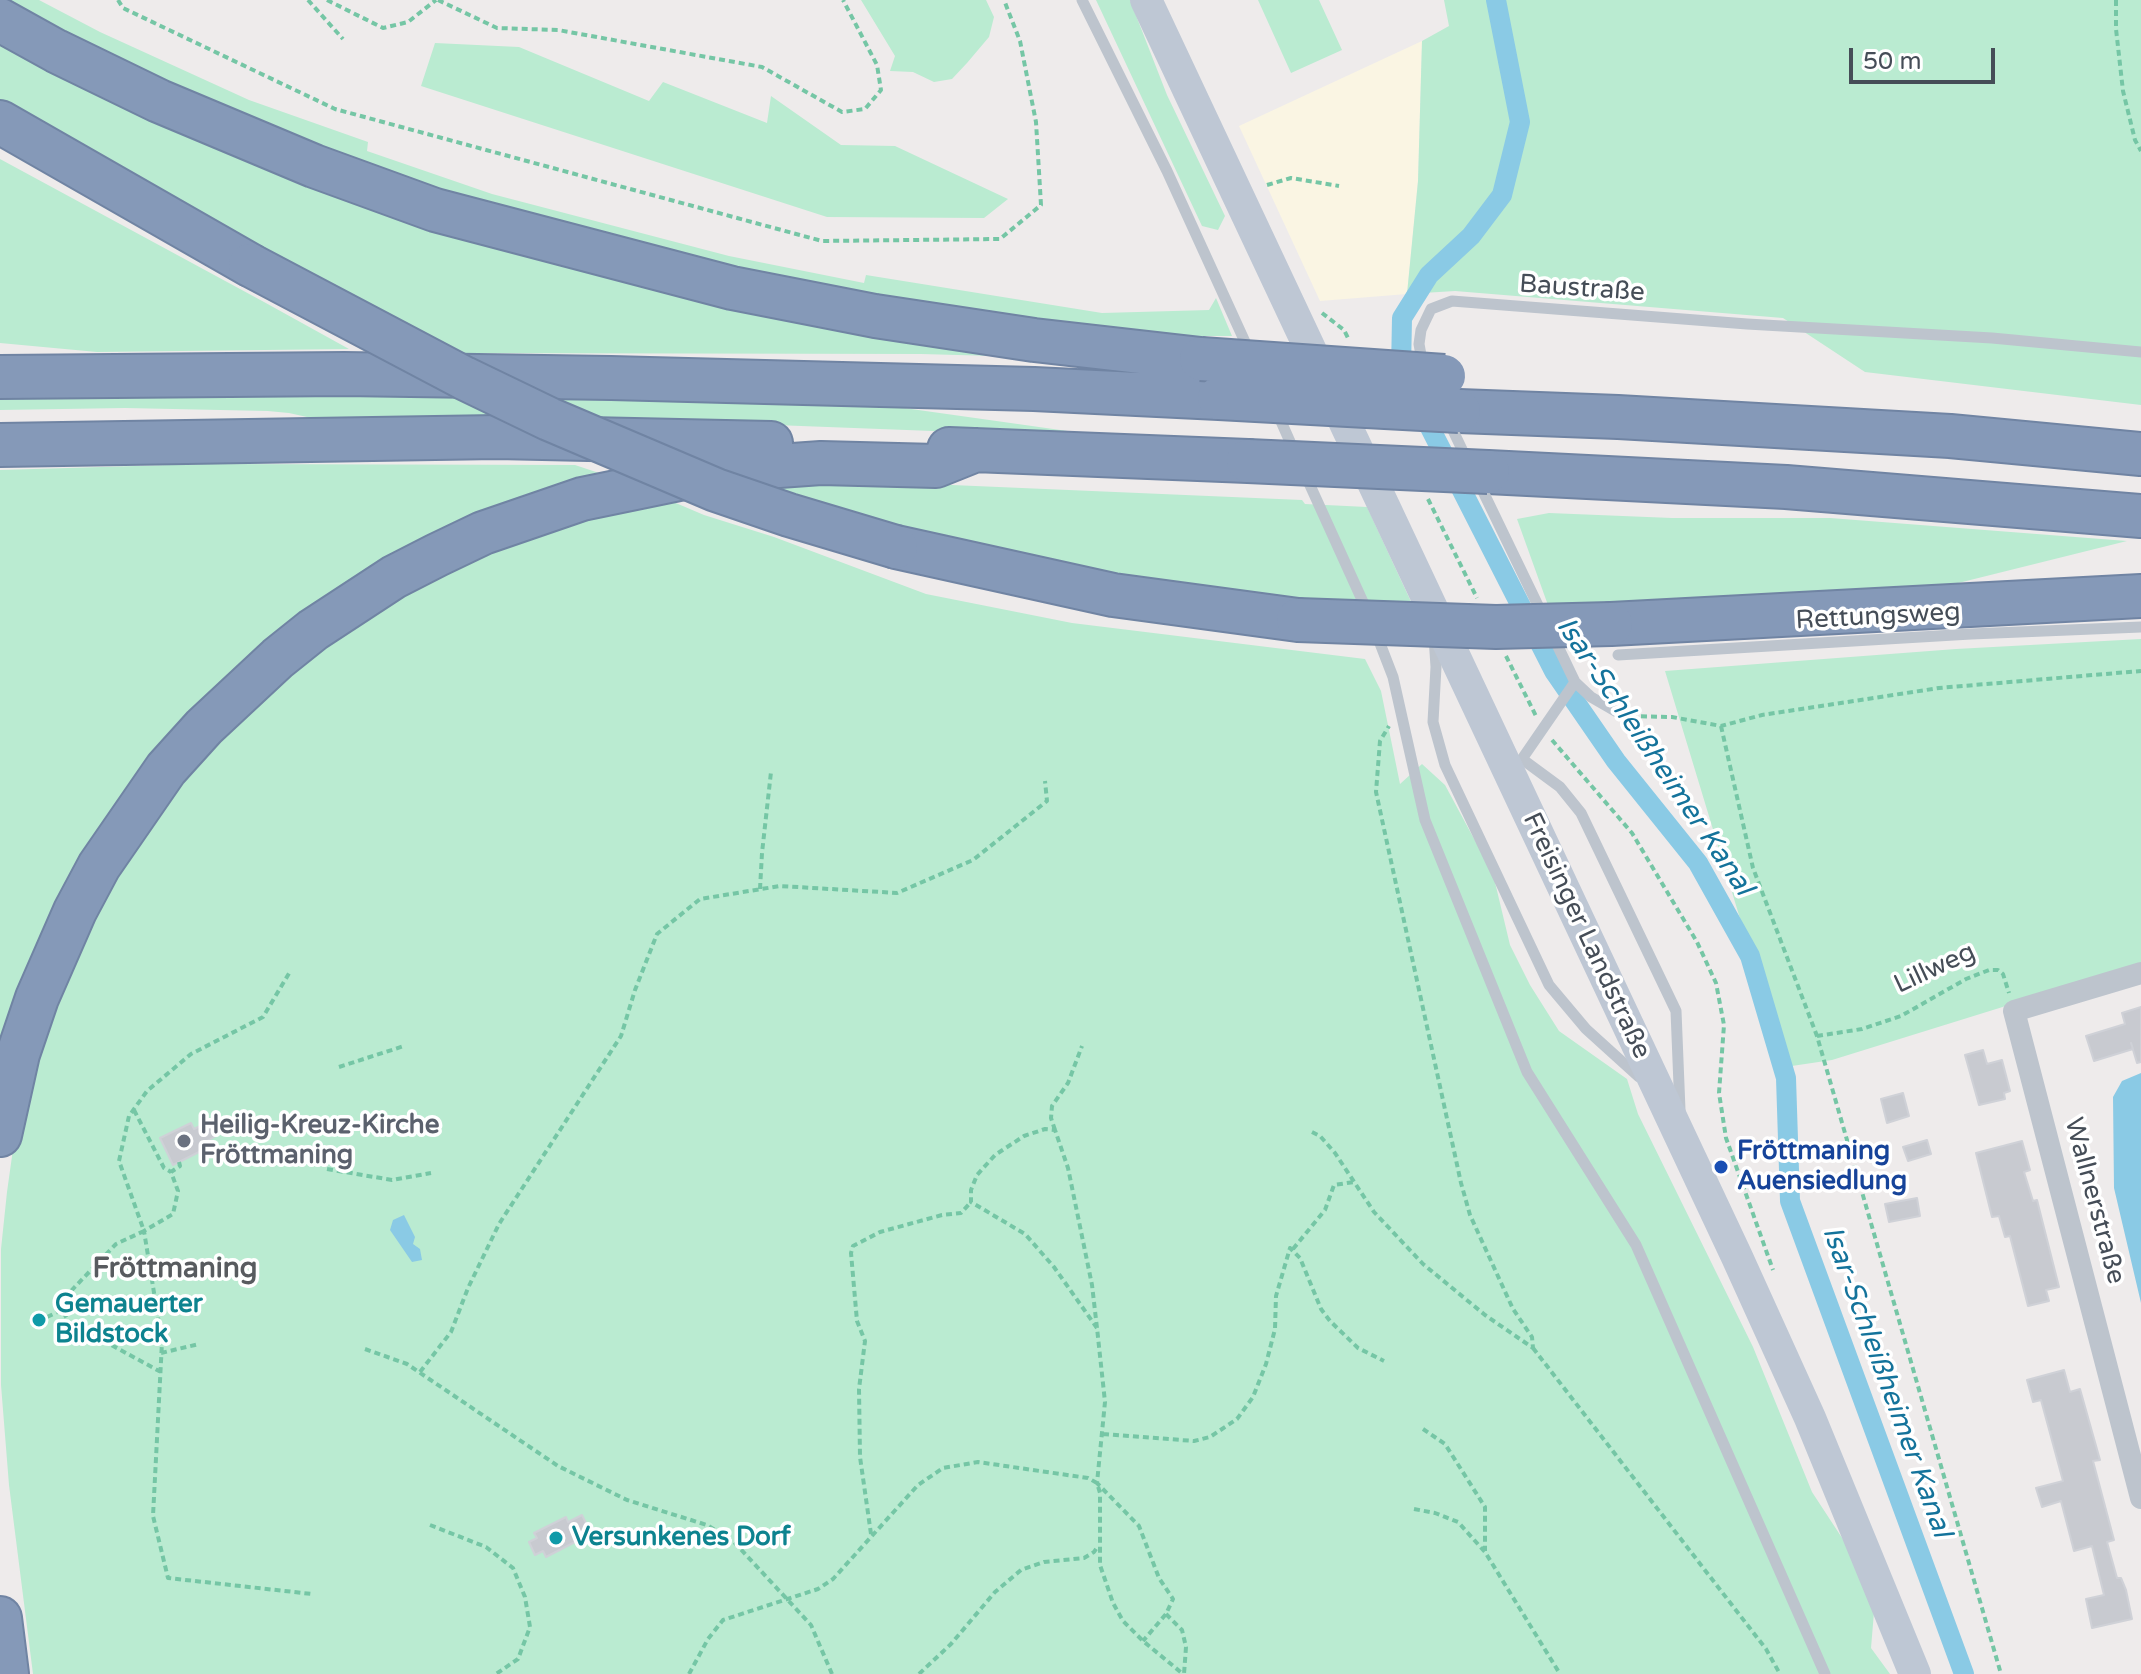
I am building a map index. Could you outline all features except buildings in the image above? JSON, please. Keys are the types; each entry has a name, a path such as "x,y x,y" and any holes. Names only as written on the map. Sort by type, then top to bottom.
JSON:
{"highway":[{"path":"0,20 159,101 314,166 435,210 732,288 1034,340 1201,359 1618,417 1950,436 2141,454"},
{"path":"0,122 250,265 464,378 549,419 716,490 896,547 1113,595 1298,620 1496,627 1615,639 2141,596"},
{"path":"0,377 344,374 611,378 1034,389 1219,398 1443,392"},
{"path":"0,445 497,437 976,450 1786,487 2141,516"},
{"path":"0,1135 18,1054 37,998 75,911 99,866 166,769 204,727 313,630 394,577 437,555 483,533 582,499 723,470 821,463 936,466 976,450"},
{"path":"0,1618 7,1674"}],"main road":[{"name":"Freisinger Landstraße","path":"1146,0 1432,608 1514,762 1667,1107 1810,1418 1915,1674"}],"street":[{"path":"2014,1011 2141,973"},
{"name":"Wallnerstraße","path":"2014,1011 2141,1498"}],"lane":[{"path":"1082,0 1167,171 1260,375"},
{"name":"Baustraße","path":"1617,712 1573,685 1443,392 1424,369 1419,344 1421,330 1431,309 1452,301 1747,324 1992,338 2141,352"},
{"path":"1267,390 1357,583 1393,677 1425,820 1527,1072 1636,1245 1825,1674"},
{"path":"1432,608 1436,667 1433,722 1451,778 1549,985 1586,1029 1615,1052 1667,1107"},
{"name":"Rettungsweg","path":"1615,639 1924,636 2141,627"},
{"path":"1573,685 1514,762 1560,787 1581,813 1676,1011 1681,1138"}],"path":[{"path":"118,0 123,8 335,109 822,241 1000,239 1041,205 1036,122 1020,41 1004,0"},
{"path":"308,0 343,39"},
{"path":"327,0 383,28 408,22 437,0 497,28 558,30 762,67 842,112 865,109 881,90 877,65 843,0"},
{"path":"2116,0 2123,91 2135,140 2141,151"},
{"path":"1267,185 1291,178 1339,186"},
{"path":"1617,712 1721,726 1762,715 1939,688 2141,671"},
{"path":"1401,719 1390,723 1380,741 1376,792 1470,1215 1513,1309 1532,1337 1533,1348"},
{"path":"1721,726 1753,868 1817,1036 2001,1674"},
{"path":"760,889 771,772"},
{"path":"420,1372 451,1332 499,1224 621,1036 657,934 700,899 780,886 897,893 973,860 1047,801 1045,781"},
{"path":"291,970 263,1017 191,1054 147,1091 129,1116 119,1161 144,1231 161,1353 153,1516 168,1578 312,1594"},
{"name":"Lillweg","path":"1817,1036 1862,1029 1901,1016 1966,979 1989,970 2003,974 2014,1011"},
{"path":"339,1067 404,1046"},
{"path":"1082,1046 1068,1083 1052,1106 1051,1118 1068,1168 1092,1285 1097,1328 1105,1402 1097,1483 1100,1493 1100,1565 1113,1603 1123,1621 1183,1674"},
{"path":"47,1317 62,1310 70,1292 116,1244 173,1214 178,1191 171,1172 164,1168 134,1109"},
{"path":"871,1534 860,1457 859,1389 865,1341 857,1321 853,1246 880,1232 961,1213 971,1202 973,1182 995,1155 1024,1136 1045,1129 1055,1130"},
{"path":"1312,1132 1320,1136 1335,1153 1374,1212 1423,1264 1485,1315 1533,1348 1766,1649 1780,1674"},
{"path":"171,1172 180,1166 179,1162"},
{"path":"327,1169 392,1180 431,1173"},
{"path":"1103,1434 1194,1441 1210,1437 1237,1419 1249,1404 1261,1379 1275,1329 1276,1296 1287,1250 1293,1249 1325,1210 1334,1185 1354,1182"},
{"path":"971,1202 1025,1234 1054,1267 1097,1328"},
{"path":"1293,1249 1306,1269 1321,1309 1330,1321 1358,1348 1384,1361"},
{"path":"62,1310 69,1322 161,1372"},
{"path":"161,1353 199,1344"},
{"path":"365,1349 407,1364 475,1408 543,1458 627,1500 682,1515 734,1542 811,1625 832,1674"},
{"path":"1423,1429 1445,1444 1485,1507 1485,1552"},
{"path":"689,1674 708,1639 723,1620 818,1589 833,1579 918,1485 943,1468 978,1462 1088,1478 1097,1483 1139,1526 1159,1578 1173,1599 1166,1614 1143,1641"},
{"path":"1414,1509 1458,1522 1485,1552 1560,1674"},
{"path":"430,1525 486,1547 513,1568 525,1597 530,1627 518,1659 496,1674"},
{"path":"919,1674 951,1644 995,1592 1021,1570 1044,1562 1084,1558 1099,1545"},
{"path":"1166,1614 1182,1630 1186,1647 1183,1674"}],"shaded area":[{"path":"1422,41 1418,181 1407,294 1320,301 1239,126"}],"green space":[{"path":"0,0 39,0 100,32 249,100 368,142 367,151 492,194 729,256 864,283 866,275 1102,313 1209,310 1216,298 1232,336 1186,336 1006,317 793,284 522,217 398,177 291,137 140,73"},
{"path":"861,0 986,0 994,17 989,37 967,63 952,79 934,82 913,72 890,71 895,56"},
{"path":"1096,0 1130,0 1167,95 1225,216 1218,230 1202,226"},
{"path":"1258,0 1319,0 1342,50 1291,73"},
{"path":"1444,0 2141,0 2141,405 1865,372 1783,318 1455,291 1407,294 1418,181 1422,41 1449,26"},
{"path":"0,41 167,121 1031,357 450,353 0,113"},
{"path":"435,43 519,47 649,101 663,82 767,123 771,96 841,145 895,146 1008,199 984,218 827,217 421,86"},
{"path":"0,159 349,349 97,352 0,343"},
{"path":"0,392 881,401 890,406 1117,438 696,422 334,423 268,411 125,408 0,410"},
{"path":"203,464 575,465 623,481 485,524 177,747 0,1098 0,470"},
{"path":"882,482 1302,500 1305,504 1367,507 1413,606 1287,598 1066,575 763,490 797,485"},
{"path":"664,498 926,594 1072,623 1365,659 1381,691 1400,784 1422,764 1445,785 1493,874 1510,945 1530,985 1559,1031 1627,1079 1638,1114 1753,1347 1812,1492 1846,1544 1875,1600 1871,1648 1890,1674 33,1674 9,1485 1,1385 1,1249 7,1192 14,1142 29,1078 71,961 125,857 189,774 244,714 312,655 380,608 439,573 570,521"},
{"path":"1549,513 1672,518 1830,518 2127,541 1910,595 1549,608 1517,519"},
{"path":"2141,639 2141,964 1832,1060 1785,1067 1665,671 1956,649"}],"water":[{"path":"2141,1073 2141,1303 2114,1188 2113,1097 2122,1081"},
{"path":"404,1215 415,1237 413,1244 420,1249 422,1260 412,1262 390,1230 393,1220"}],"waterway":[{"name":"Isar-Schleißheimer Kanal","path":"1403,376 1402,318 1429,275 1471,236 1502,195 1520,122 1496,0"},
{"name":"Isar-Schleißheimer Kanal","path":"1420,408 1554,671 1616,761 1698,863 1750,956 1786,1078 1790,1201 1964,1674"}],"place":[{"name":"Heilig-Kreuz-Kirche Fröttmaning","path":"184,1141"},
{"name":"Fröttmaning Auensiedlung","path":"1721,1167"},
{"name":"Gemauerter Bildstock","path":"39,1320"},
{"name":"Versunkenes Dorf","path":"556,1538"}],"district":[{"name":"Fröttmaning","path":"175,1270"}]}
